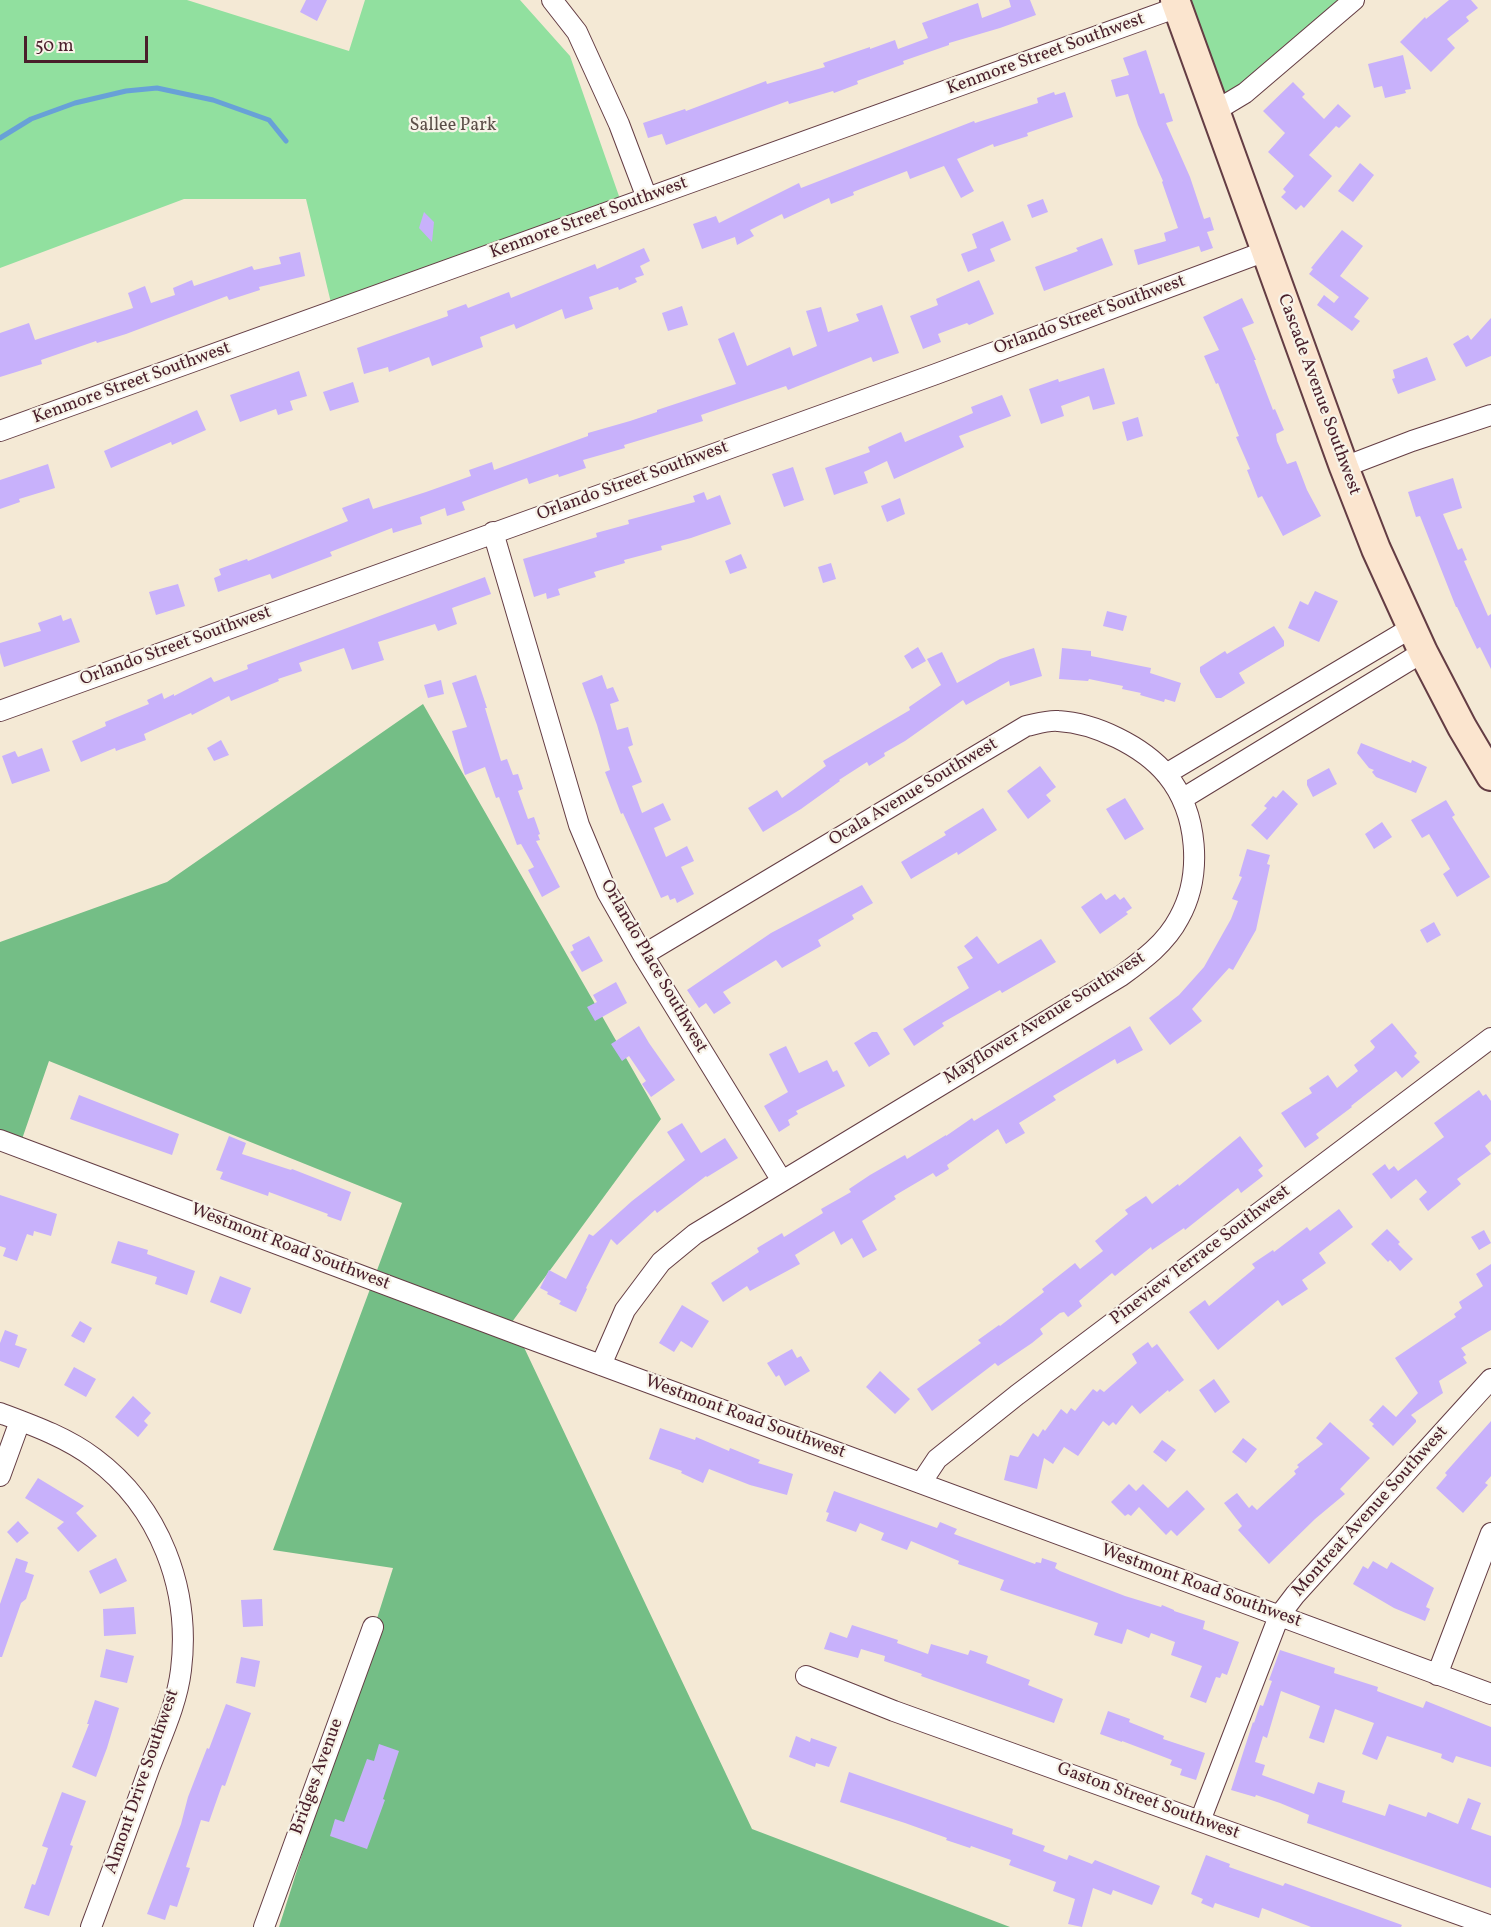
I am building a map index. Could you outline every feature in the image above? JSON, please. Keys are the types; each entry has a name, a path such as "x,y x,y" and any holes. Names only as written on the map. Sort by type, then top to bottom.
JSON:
{"main road":[{"name":"Cascade Avenue Southwest","path":"1177,4 1344,467 1376,549 1417,640 1462,727 1491,776"}],"street":[{"path":"552,0 577,32 619,124 647,198"},
{"path":"1215,111 1245,93 1354,0"},
{"name":"Kenmore Street Southwest","path":"0,431 1177,4"},
{"name":"Orlando Street Southwest","path":"0,711 936,374 1266,250"},
{"path":"1344,467 1412,441 1491,416"},
{"name":"Orlando Place Southwest","path":"493,532 579,825 607,892 643,955 782,1181"},
{"path":"1166,774 1417,640"},
{"path":"1182,800 1417,640"},
{"name":"Ocala Avenue Southwest","path":"643,955 1026,726 1056,720 1084,725 1132,745 1166,774 1182,800"},
{"name":"Mayflower Avenue Southwest","path":"601,1365 625,1310 662,1262 695,1234 1121,976 1155,950 1179,918 1193,880 1194,840 1182,800"},
{"name":"Pineview Terrace Southwest","path":"921,1483 937,1459 1017,1395 1491,1038"},
{"name":"Westmont Road Southwest","path":"0,1140 1491,1694"},
{"name":"Montreat Avenue Southwest","path":"1200,1821 1279,1616 1302,1587 1491,1379"},
{"name":"Almont Drive Southwest","path":"0,1413 70,1443 94,1458 125,1486 149,1516 168,1554 179,1591 184,1633 181,1672 170,1713 91,1927"},
{"path":"0,1476 20,1420"},
{"path":"1437,1675 1491,1533"},
{"name":"Bridges Avenue","path":"264,1927 373,1627"},
{"name":"Gaston Street Southwest","path":"806,1676 1491,1926"}],"green space":[{"name":"Sallee Park","path":"0,0 187,0 349,51 365,0 520,0 570,56 620,199 332,307 306,199 184,199 0,268"},
{"path":"1169,0 1356,0 1217,120"},
{"path":"423,704 661,1119 512,1322 752,1829 1010,1927 279,1927 393,1568 273,1550 402,1203 49,1061 21,1142 0,1134 0,942 167,882"}],"building":[{"path":"306,0 327,0 317,21 300,12"},
{"path":"1009,0 1030,0 1036,15 949,43 949,45 903,61 904,64 857,81 858,84 834,93 833,91 789,104 788,101 666,145 662,134 648,138 643,123 685,109 686,111 766,81 767,84 825,67 823,63 870,47 870,49 895,40 898,49 928,38 922,23 978,3 982,18 1011,7"},
{"path":"1449,0 1471,0 1478,8 1466,17 1469,21 1447,39 1455,48 1431,72 1400,42 1425,17 1426,19"},
{"path":"1146,50 1160,94 1164,93 1173,121 1166,123 1190,177 1204,219 1210,217 1214,230 1207,232 1213,248 1201,252 1199,246 1138,265 1134,250 1166,241 1164,233 1178,228 1163,181 1138,125 1128,94 1116,97 1111,80 1129,75 1123,58"},
{"path":"1403,55 1411,89 1405,90 1406,93 1385,98 1382,86 1374,88 1368,64"},
{"path":"1293,82 1305,94 1302,97 1324,119 1338,104 1351,116 1339,128 1336,126 1309,155 1332,176 1304,208 1301,205 1296,210 1281,197 1286,192 1283,189 1294,176 1268,152 1285,133 1263,111"},
{"path":"1054,92 1055,95 1065,92 1073,117 1027,133 1028,136 994,147 993,144 957,159 974,191 961,198 944,166 910,179 907,171 853,192 854,195 831,204 829,198 784,219 782,214 750,230 754,236 737,245 735,237 702,249 693,224 716,216 719,223 799,183 801,188 974,121 975,123 1038,103 1037,98"},
{"path":"1360,163 1374,175 1353,202 1338,191"},
{"path":"1043,199 1048,212 1032,218 1027,205"},
{"path":"424,212 434,222 432,242 419,228"},
{"path":"1003,221 1011,240 990,249 995,261 968,272 961,254 977,248 972,234"},
{"path":"1342,230 1363,246 1340,276 1369,298 1354,317 1360,321 1352,331 1317,305 1324,295 1334,303 1339,297 1309,274 1313,269 1311,268"},
{"path":"1102,238 1113,265 1044,291 1035,267 1078,251 1076,248"},
{"path":"644,248 650,261 640,266 644,275 635,278 637,282 619,290 618,287 589,297 593,309 565,319 562,309 516,329 514,324 480,337 483,347 432,366 429,357 389,372 388,367 364,374 357,348 448,316 447,311 466,304 468,308 509,292 511,298 595,264 597,269"},
{"path":"300,252 305,276 259,287 260,290 229,300 227,296 126,334 97,343 96,341 41,360 42,364 0,377 0,333 29,323 35,340 133,308 128,293 145,286 151,303 175,295 173,288 192,280 194,286 252,266 254,270 281,264 279,257"},
{"path":"979,280 994,314 969,325 967,323 938,334 941,342 923,349 910,316 938,305 936,299"},
{"path":"1242,298 1254,323 1242,328 1273,410 1275,409 1284,430 1276,434 1277,441 1287,464 1296,461 1307,490 1321,516 1283,536 1262,496 1258,498 1247,470 1250,469 1236,437 1239,436 1218,383 1216,384 1204,356 1219,350 1203,317"},
{"path":"882,305 899,353 873,362 871,357 788,390 786,386 701,415 703,421 583,460 586,468 529,484 527,478 462,502 465,510 447,516 445,508 420,517 422,524 393,533 392,528 330,552 332,556 272,579 270,574 218,592 214,578 221,575 219,569 247,559 248,561 348,521 342,508 369,498 373,509 471,476 469,470 492,462 494,470 588,436 588,433 630,421 736,384 718,339 734,332 747,366 790,347 793,356 817,346 806,311 821,307 828,332 859,321 856,314"},
{"path":"682,306 688,325 668,331 662,313"},
{"path":"1491,318 1491,356 1466,367 1453,344 1468,335 1471,340"},
{"path":"1427,357 1436,380 1398,394 1392,379 1395,378 1393,370"},
{"path":"1104,368 1115,404 1093,410 1089,396 1061,406 1064,416 1041,424 1029,389 1058,379 1059,382"},
{"path":"299,371 307,396 290,401 293,410 278,415 276,409 240,422 230,395"},
{"path":"353,382 359,402 330,411 323,392"},
{"path":"1002,395 1011,416 959,436 964,447 894,479 887,461 864,472 868,483 834,495 825,468 870,452 868,447 901,432 905,442 973,413 971,407"},
{"path":"197,410 206,430 172,445 171,442 111,468 104,451"},
{"path":"1138,417 1143,436 1127,441 1122,422"},
{"path":"48,464 55,488 19,499 20,502 0,509 0,480"},
{"path":"793,467 804,500 784,507 772,474"},
{"path":"1453,478 1462,508 1443,514 1458,550 1462,548 1467,560 1464,561 1488,616 1491,614 1491,669 1480,647 1477,649 1456,607 1420,516 1416,517 1408,492"},
{"path":"704,492 707,500 720,495 731,524 661,546 662,550 624,560 625,563 594,572 596,577 558,589 560,595 547,599 546,593 534,597 523,559 597,537 596,533 629,524 628,520 695,502 693,496"},
{"path":"900,498 905,514 887,522 881,506"},
{"path":"741,554 747,568 730,574 725,561"},
{"path":"831,563 836,579 823,583 818,567"},
{"path":"485,577 491,594 452,608 457,624 438,631 435,624 378,642 384,660 352,670 344,648 299,663 302,671 278,679 279,681 231,701 229,696 192,715 191,713 144,734 146,740 116,751 115,748 81,762 72,741 106,726 105,722 149,704 147,700 162,693 164,699 211,677 214,682 248,669 247,665"},
{"path":"178,584 185,606 156,615 149,592"},
{"path":"1315,591 1338,601 1319,642 1288,628 1300,601 1308,605"},
{"path":"1107,611 1127,616 1123,631 1103,626"},
{"path":"61,615 63,621 71,618 80,642 4,667 0,643 41,631 38,623"},
{"path":"1274,626 1284,641 1284,646 1239,673 1245,683 1221,698 1216,698 1200,672 1200,667 1225,651 1227,654"},
{"path":"918,647 926,661 912,669 904,656"},
{"path":"1034,648 1042,676 1010,686 1009,681 966,705 963,700 884,753 885,756 869,766 867,762 801,809 763,832 748,808 777,790 782,798 826,766 823,761 910,710 909,707 941,685 927,659 942,652 957,683 1000,659"},
{"path":"1062,648 1091,651 1091,656 1151,668 1150,673 1181,683 1175,702 1165,699 1164,702 1122,689 1123,686 1089,679 1088,681 1059,679"},
{"path":"476,675 501,761 507,759 513,775 518,774 523,789 518,791 528,819 534,817 540,834 538,835 540,840 536,841 560,887 542,897 528,870 534,867 521,844 517,845 485,767 465,775 452,731 467,727 452,683"},
{"path":"602,675 607,689 613,687 619,701 610,704 617,730 628,727 633,745 628,747 642,782 632,786 642,813 663,803 671,820 654,828 666,857 687,846 694,861 681,867 694,894 677,903 675,898 670,900 668,895 661,898 623,813 621,814 605,772 610,770 582,683"},
{"path":"441,680 444,694 428,698 424,685"},
{"path":"221,740 229,755 214,761 207,748"},
{"path":"1361,743 1427,767 1416,793 1376,777 1372,772 1374,770 1369,768 1357,753"},
{"path":"42,748 50,771 12,784 2,756 15,751 18,757"},
{"path":"1040,766 1056,787 1046,795 1051,801 1028,819 1007,791"},
{"path":"1329,768 1337,784 1313,797 1307,780"},
{"path":"1283,790 1298,804 1267,840 1251,825 1267,808 1264,806 1273,796 1276,798"},
{"path":"1125,798 1144,829 1125,840 1106,809"},
{"path":"1446,800 1455,815 1452,817 1490,877 1457,897 1443,874 1450,869 1429,834 1422,838 1411,820"},
{"path":"983,808 997,830 958,855 957,852 911,879 901,862 946,835 944,832"},
{"path":"1382,822 1392,837 1374,849 1365,834"},
{"path":"1247,849 1270,855 1267,864 1270,865 1256,930 1233,970 1229,968 1192,1009 1202,1021 1170,1045 1149,1018 1179,995 1204,967 1231,919 1238,901 1232,899 1242,877 1239,876"},
{"path":"862,885 873,903 852,915 854,919 818,940 821,946 782,968 776,960 723,992 731,1003 714,1014 706,1003 699,1008 687,990 771,933"},
{"path":"1101,893 1106,900 1115,894 1120,900 1124,897 1132,908 1126,912 1128,914 1100,934 1081,907"},
{"path":"1434,922 1441,935 1427,943 1420,930"},
{"path":"589,936 603,961 582,972 570,952 574,950 572,945"},
{"path":"977,936 998,964 1041,939 1056,962 1002,993 1000,990 942,1023 944,1026 914,1046 903,1029 969,988 957,967 973,958 964,946"},
{"path":"616,982 627,1003 595,1021 587,1007 597,1002 593,995"},
{"path":"1392,1023 1417,1053 1414,1056 1420,1062 1402,1078 1396,1071 1316,1134 1319,1138 1305,1148 1281,1113 1312,1093 1309,1088 1328,1075 1337,1088 1358,1071 1354,1065 1375,1047 1370,1041"},
{"path":"639,1026 675,1080 651,1097 642,1084 646,1081 629,1056 622,1061 611,1044"},
{"path":"1130,1026 1143,1050 1117,1064 1115,1059 1053,1096 1056,1100 1019,1123 1025,1133 1006,1144 998,1129 947,1165 949,1169 936,1177 933,1173 894,1196 896,1199 862,1221 877,1250 863,1258 852,1238 841,1245 834,1231 795,1255 800,1264 750,1291 747,1286 723,1302 711,1283 759,1252 757,1248 782,1233 784,1237 823,1213 821,1209 851,1192 849,1189 870,1175 905,1155 907,1159 972,1118 974,1121"},
{"path":"872,1032 877,1032 890,1054 869,1067 854,1043"},
{"path":"786,1046 799,1073 827,1060 833,1072 837,1070 845,1086 796,1111 798,1114 788,1120 790,1125 779,1132 764,1106 788,1092 769,1054"},
{"path":"1479,1090 1491,1101 1491,1141 1485,1146 1491,1154 1457,1179 1461,1184 1428,1211 1419,1199 1427,1192 1416,1179 1391,1199 1372,1174 1385,1164 1389,1170 1394,1166 1398,1171 1444,1137 1434,1123"},
{"path":"79,1095 179,1134 172,1155 70,1119"},
{"path":"682,1123 701,1153 725,1138 738,1158 706,1176 657,1213 655,1210 617,1245 611,1239 576,1312 559,1304 561,1301 540,1288 549,1270 566,1279 589,1234 593,1236 632,1201 685,1160 667,1132"},
{"path":"229,1136 246,1143 242,1154 292,1169 351,1192 341,1221 269,1192 268,1196 220,1179 223,1172 216,1170"},
{"path":"1240,1136 1263,1166 1258,1170 1263,1176 1241,1193 1238,1188 1185,1230 1184,1228 1152,1250 1151,1247 1115,1276 1112,1273 1079,1301 1082,1306 1068,1317 1064,1312 1060,1313 1040,1329 1043,1334 1032,1343 998,1366 995,1363 932,1411 917,1389 981,1343 978,1340 1044,1292 1042,1289 1075,1263 1080,1269 1103,1251 1095,1241 1128,1214 1125,1210 1146,1196 1152,1204 1178,1184 1179,1186"},
{"path":"0,1195 57,1214 51,1236 34,1231 33,1236 27,1234 17,1261 3,1256 6,1248 0,1246"},
{"path":"1339,1209 1353,1227 1319,1253 1326,1263 1302,1280 1308,1289 1282,1306 1278,1300 1218,1350 1189,1312 1205,1300 1209,1306 1255,1268 1252,1264 1273,1250 1274,1252 1307,1227 1310,1231"},
{"path":"1387,1229 1413,1259 1400,1271 1371,1244"},
{"path":"1484,1230 1491,1243 1479,1250 1471,1237"},
{"path":"118,1241 148,1250 147,1254 195,1271 187,1295 155,1284 157,1277 111,1263"},
{"path":"1491,1264 1491,1330 1461,1348 1466,1355 1463,1357 1467,1363 1439,1381 1443,1393 1411,1415 1416,1422 1393,1446 1372,1426 1374,1424 1369,1420 1383,1405 1396,1417 1418,1393 1395,1358 1456,1317 1454,1314 1462,1308 1459,1302 1483,1286 1476,1274"},
{"path":"220,1276 251,1288 241,1314 210,1302"},
{"path":"682,1305 709,1321 692,1348 681,1341 674,1352 659,1343"},
{"path":"80,1321 92,1328 84,1343 71,1336"},
{"path":"5,1330 18,1335 15,1345 27,1349 19,1368 0,1361 0,1343"},
{"path":"1148,1342 1152,1348 1157,1344 1184,1380 1169,1392 1168,1390 1140,1414 1132,1405 1116,1425 1113,1422 1109,1426 1103,1421 1078,1456 1064,1447 1053,1464 1044,1458 1037,1489 1004,1480 1010,1455 1018,1457 1033,1433 1038,1437 1043,1429 1045,1431 1061,1409 1067,1414 1071,1408 1075,1411 1093,1389 1097,1392 1100,1389 1104,1392 1137,1363 1132,1354"},
{"path":"792,1349 797,1358 801,1356 810,1371 785,1386 779,1375 776,1377 767,1363"},
{"path":"74,1367 96,1379 86,1397 64,1385"},
{"path":"880,1371 910,1399 895,1414 866,1387"},
{"path":"1214,1379 1230,1402 1215,1413 1199,1390"},
{"path":"133,1396 151,1413 144,1421 148,1425 138,1437 115,1417"},
{"path":"1491,1421 1491,1476 1485,1483 1488,1485 1463,1513 1436,1488 1447,1475 1445,1473"},
{"path":"1330,1422 1370,1458 1340,1489 1345,1494 1315,1519 1269,1564 1238,1530 1242,1526 1224,1503 1237,1493 1249,1508 1252,1505 1257,1510 1296,1474 1294,1471 1299,1467 1297,1465 1323,1444 1316,1438"},
{"path":"660,1428 695,1440 696,1437 729,1451 730,1448 760,1460 758,1463 793,1474 787,1495 750,1485 709,1469 703,1483 681,1473 682,1471 649,1459"},
{"path":"1243,1438 1257,1449 1246,1463 1232,1452"},
{"path":"1162,1440 1176,1450 1166,1462 1153,1452"},
{"path":"38,1478 84,1506 76,1513 97,1536 78,1552 57,1528 64,1522 25,1498"},
{"path":"1129,1484 1136,1491 1143,1484 1168,1508 1187,1490 1205,1509 1177,1536 1171,1530 1166,1535 1139,1507 1131,1516 1128,1514 1125,1516 1111,1502"},
{"path":"834,1491 937,1528 940,1522 957,1529 954,1534 1035,1564 1036,1562 1041,1563 1042,1558 1057,1563 1055,1568 1060,1571 1125,1596 1161,1607 1162,1605 1205,1621 1203,1629 1239,1642 1227,1675 1222,1673 1220,1678 1216,1677 1206,1703 1190,1697 1202,1666 1171,1655 1175,1642 1151,1633 1149,1638 1127,1629 1122,1644 1094,1635 1098,1623 1000,1590 1004,1580 958,1564 959,1561 911,1541 907,1550 881,1540 884,1533 860,1523 856,1532 826,1521 829,1513 826,1512"},
{"path":"18,1521 29,1533 17,1543 7,1532"},
{"path":"16,1558 28,1562 25,1572 34,1575 26,1599 21,1603 2,1657 0,1657 0,1604"},
{"path":"116,1558 127,1581 100,1594 89,1571"},
{"path":"1373,1561 1387,1569 1391,1562 1434,1588 1426,1607 1430,1609 1425,1621 1394,1608 1353,1584 1363,1566 1368,1569"},
{"path":"262,1599 263,1626 243,1627 241,1600"},
{"path":"134,1607 136,1634 104,1636 103,1609"},
{"path":"852,1625 898,1640 897,1643 928,1654 931,1644 968,1655 970,1650 988,1656 986,1663 1030,1680 1028,1685 1063,1699 1054,1723 921,1676 922,1674 884,1661 885,1656 861,1649 858,1658 824,1649 830,1632 847,1638"},
{"path":"106,1649 134,1656 127,1683 100,1677"},
{"path":"1280,1650 1335,1668 1334,1673 1378,1687 1377,1691 1423,1708 1426,1701 1491,1727 1491,1767 1456,1756 1453,1763 1441,1758 1442,1754 1387,1736 1377,1760 1362,1754 1374,1723 1335,1709 1324,1743 1309,1738 1320,1706 1281,1691 1267,1738 1263,1736 1255,1762 1265,1765 1262,1775 1314,1794 1318,1782 1345,1791 1342,1802 1385,1816 1389,1804 1426,1817 1428,1812 1458,1824 1468,1798 1481,1803 1471,1829 1491,1836 1491,1888 1307,1823 1309,1815 1280,1803 1231,1790 1253,1722 1260,1705 1263,1706 1272,1681 1269,1680"},
{"path":"241,1657 260,1661 255,1687 236,1683"},
{"path":"95,1700 119,1708 96,1777 72,1767 89,1724 87,1724"},
{"path":"226,1704 251,1713 225,1786 222,1785 209,1822 201,1820 186,1867 190,1868 177,1907 170,1905 165,1920 147,1914 181,1824 188,1797"},
{"path":"1108,1711 1164,1736 1163,1739 1205,1753 1196,1780 1180,1775 1182,1769 1170,1765 1172,1760 1100,1734"},
{"path":"796,1736 810,1742 811,1738 837,1747 829,1767 816,1763 815,1767 789,1757"},
{"path":"379,1744 399,1751 383,1799 385,1800 367,1849 330,1836 335,1819 344,1822 367,1759 374,1761"},
{"path":"849,1772 1013,1829 1012,1834 1045,1846 1043,1851 1067,1860 1069,1855 1092,1864 1095,1860 1160,1886 1152,1905 1113,1890 1111,1895 1093,1888 1082,1927 1068,1924 1075,1899 1053,1891 1056,1882 1009,1865 1011,1860 946,1840 947,1838 840,1802"},
{"path":"62,1792 86,1801 49,1916 24,1908 48,1848 42,1846"},
{"path":"1206,1855 1230,1864 1229,1867 1283,1886 1285,1883 1402,1925 1401,1927 1311,1927 1262,1908 1259,1918 1215,1903 1213,1908 1201,1903 1203,1899 1191,1894"}],"waterway":[{"path":"0,138 31,119 75,103 126,91 157,88 213,100 269,120 286,141"}]}
